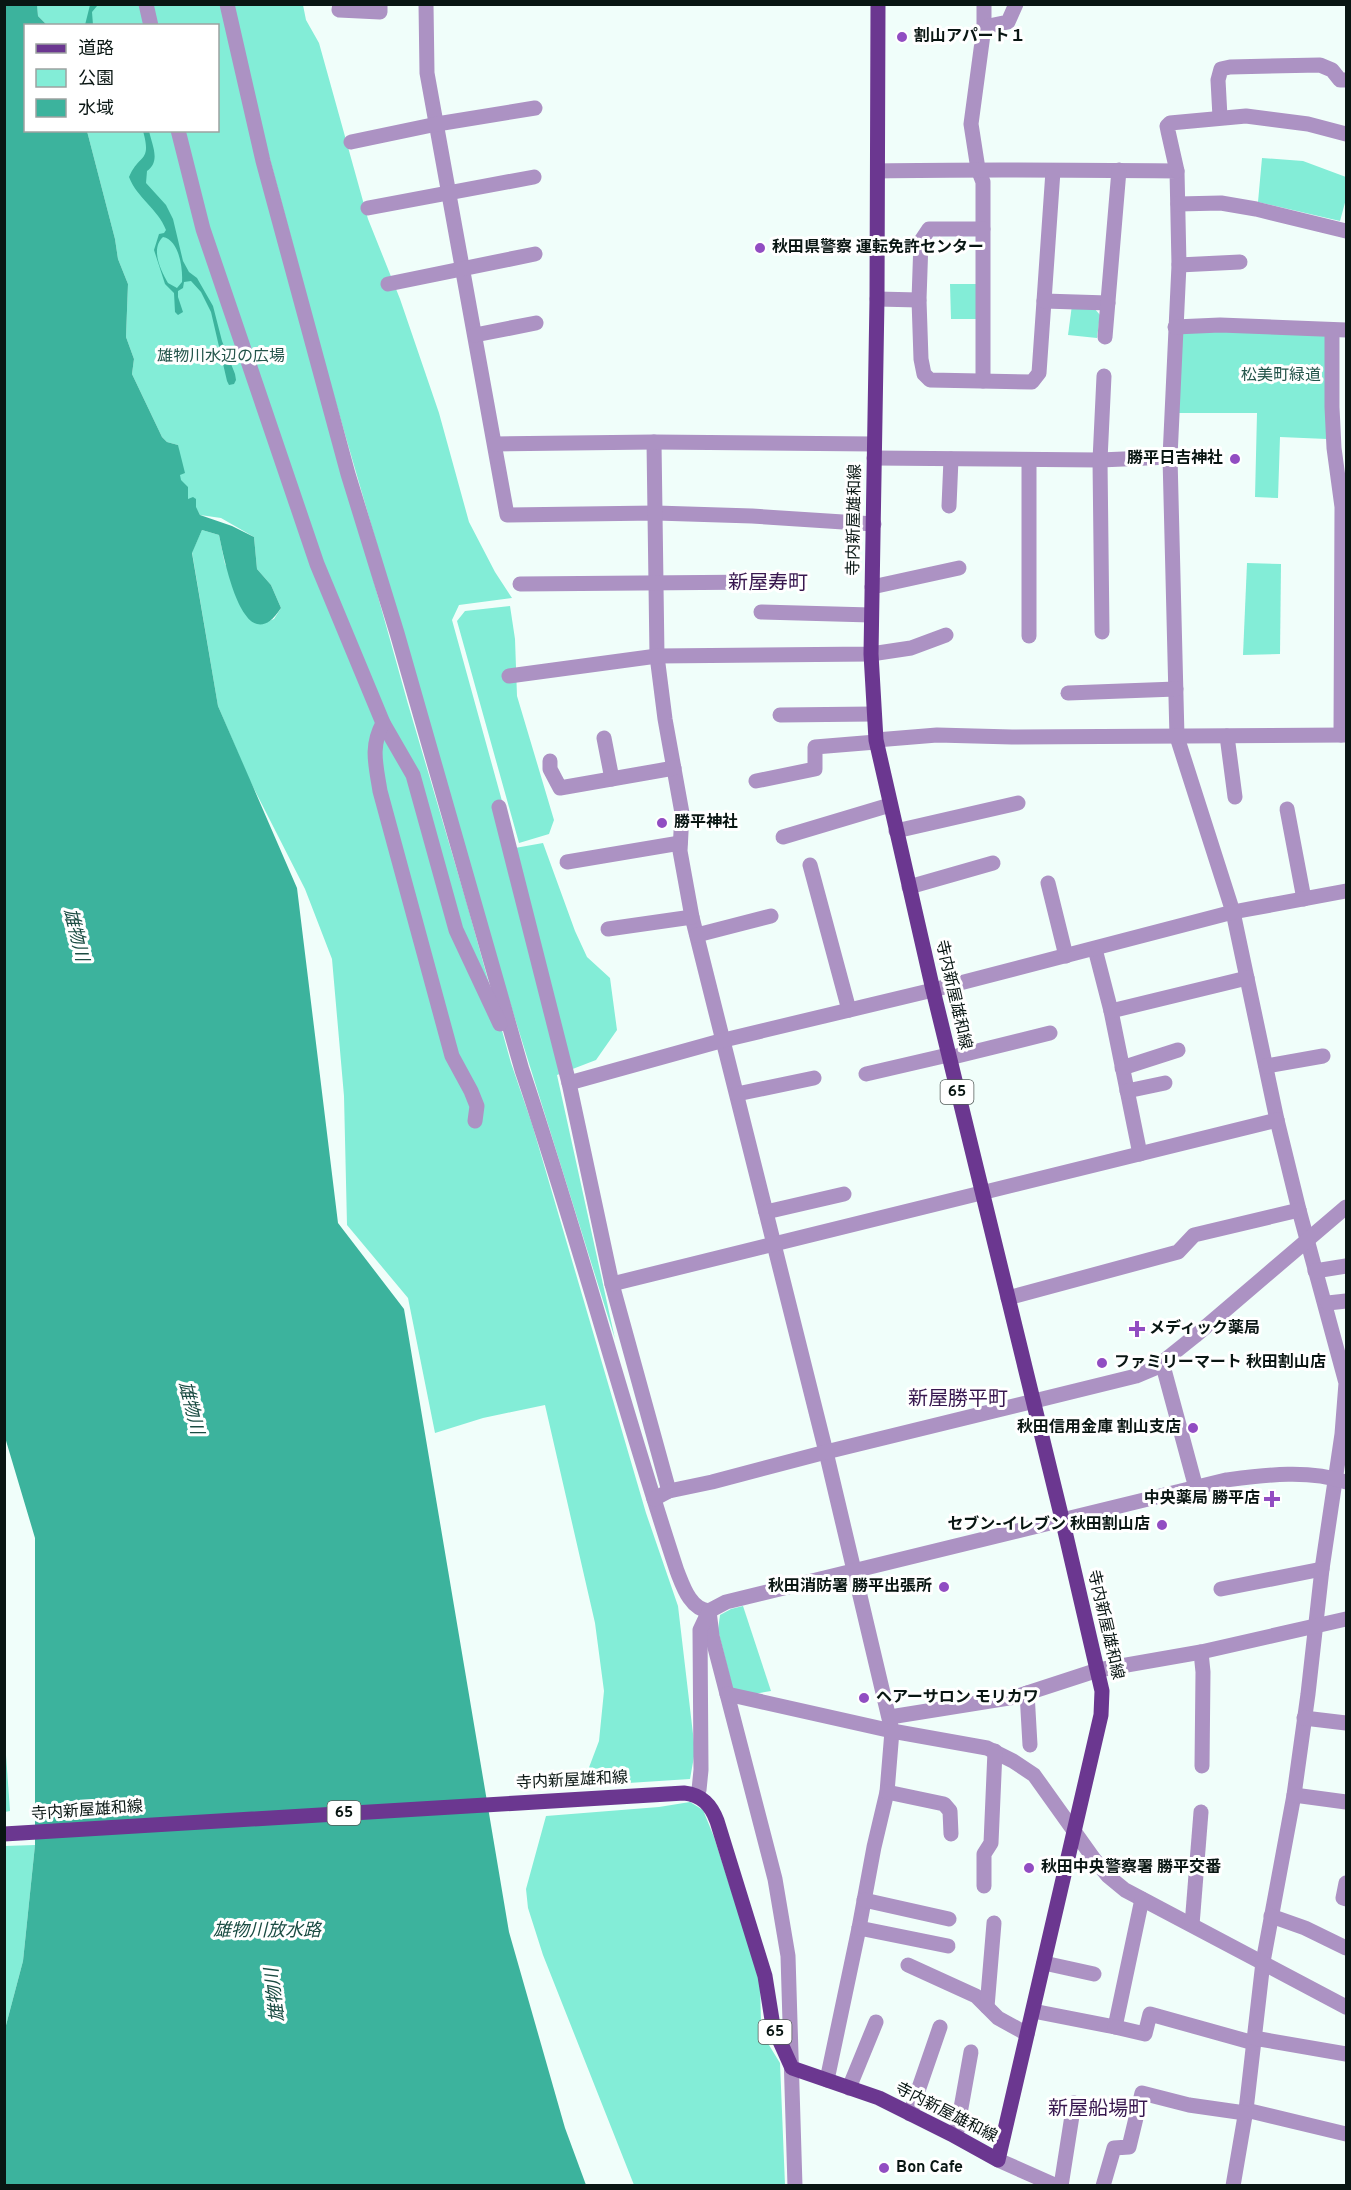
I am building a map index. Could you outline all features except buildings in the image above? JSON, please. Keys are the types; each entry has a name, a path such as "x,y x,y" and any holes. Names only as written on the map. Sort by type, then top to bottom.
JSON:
{"main road":[{"name":"寺内新屋雄和線","path":"792,2068 879,2098 956,2136 998,2160 1101,1715 1102,1691 933,990 876,741 871,654 877,299 878,4"},
{"name":"寺内新屋雄和線","path":"4,1834 690,1794"},
{"name":"65","path":"690,1794 712,1809 717,1821 765,1976 773,2026 792,2068"}],"street":[{"path":"146,4 151,24"},
{"path":"227,4 263,161 348,474 397,633 522,1070 654,1499 685,1592 695,1605 703,1611 709,1611 726,1602 1226,1480 1303,1474 1341,1480"},
{"path":"340,4 339,10 380,12 380,4"},
{"path":"426,4 427,73 507,515 656,513 752,516 873,524"},
{"path":"983,381 983,182 978,169 970,124 984,27 984,4"},
{"path":"984,27 1008,22 1016,4"},
{"path":"1220,117 1218,80 1221,69 1320,65 1332,70 1340,80 1347,80"},
{"path":"351,142 437,124 535,108"},
{"path":"1237,2184 1263,1962 1293,1795 1322,1569 1341,1480 1346,1383 1342,1349 1306,1242 1277,1120 1233,912 1177,737 1170,457 1179,266 1178,204 1177,171 1167,126 1170,123 1246,116 1297,122 1347,134"},
{"path":"179,132 203,229 313,553 383,723 413,775 456,930 522,1070"},
{"path":"878,171 978,169 1177,171"},
{"path":"1105,337 1119,170"},
{"path":"983,229 929,229 921,240 919,300 921,359 924,374 930,381 1032,382 1039,373 1053,171"},
{"path":"368,208 534,177"},
{"path":"1178,204 1221,203 1347,231"},
{"path":"388,284 535,255"},
{"path":"1179,266 1240,262"},
{"path":"877,299 919,300"},
{"path":"1044,301 1108,303"},
{"path":"475,335 537,323"},
{"path":"756,781 815,769 815,747 937,735 1177,737 1344,735 1345,566 1342,507 1334,448 1332,407 1339,330 1220,325 1175,327"},
{"path":"1102,632 1100,460 1104,376"},
{"path":"495,444 654,442 874,451 951,459 1100,460 1170,457"},
{"path":"654,442 657,656 665,719 682,813 680,851 692,917 775,1245 891,1724 887,1792 827,2080"},
{"path":"950,506 951,459"},
{"path":"1029,460 1029,636"},
{"path":"872,587 959,568"},
{"path":"520,584 762,582"},
{"path":"761,612 872,615"},
{"path":"509,676 657,656 871,654 911,648 946,635"},
{"path":"1068,693 1176,689"},
{"path":"780,715 873,714"},
{"path":"383,723 377,734 374,748 381,791 452,1056 477,1106 475,1120"},
{"path":"1227,736 1235,797"},
{"path":"604,738 612,779"},
{"path":"550,761 550,769 560,788 674,768"},
{"path":"896,831 1018,803"},
{"path":"783,837 890,805"},
{"path":"499,807 569,1083 612,1284 669,1491"},
{"path":"1287,810 1304,899"},
{"path":"567,862 680,843"},
{"path":"909,887 993,863"},
{"path":"810,865 849,1010"},
{"path":"1048,883 1066,956"},
{"path":"569,1083 723,1040 933,990 1233,912 1347,891"},
{"path":"698,935 771,916"},
{"path":"608,929 692,917"},
{"path":"1095,949 1111,1011 1140,1154"},
{"path":"1111,1011 1247,978"},
{"path":"866,1074 1050,1033"},
{"path":"1122,1068 1178,1050"},
{"path":"1266,1066 1323,1056"},
{"path":"737,1094 814,1078"},
{"path":"1127,1091 1165,1083"},
{"path":"612,1284 1277,1120"},
{"path":"766,1212 844,1194"},
{"path":"654,1499 669,1491 1136,1376 1162,1362 1209,1326 1347,1207"},
{"path":"1008,1298 1178,1252 1194,1235 1299,1210"},
{"path":"1315,1271 1347,1266"},
{"path":"1328,1303 1347,1301"},
{"path":"1162,1362 1196,1488"},
{"path":"1221,1589 1322,1569"},
{"path":"709,1611 712,1636 775,1878 788,1956 795,2186"},
{"path":"690,1794 699,1790 701,1770 700,1630 709,1611"},
{"path":"891,1724 1027,1693 1098,1670 1201,1652 1347,1619"},
{"path":"1201,1652 1203,1672 1202,1766"},
{"path":"1027,1693 1030,1744"},
{"path":"727,1694 891,1724 995,1751 1034,1775 1108,1876 1125,1890 1347,2007"},
{"path":"1304,1718 1347,1723"},
{"path":"984,1886 984,1854 991,1843 995,1751"},
{"path":"887,1792 944,1804 951,1811 951,1834"},
{"path":"1293,1795 1347,1802"},
{"path":"1192,1925 1201,1812"},
{"path":"1347,1883 1343,1898 1347,1899"},
{"path":"1115,2027 1142,1899"},
{"path":"864,1900 949,1919"},
{"path":"1271,1916 1305,1928 1347,1948"},
{"path":"987,2007 994,1923"},
{"path":"860,1928 948,1946"},
{"path":"1044,1963 1094,1974"},
{"path":"908,1965 976,1996 998,2018 1027,2034"},
{"path":"1033,2011 1145,2034 1150,2014 1254,2041 1347,2054"},
{"path":"849,2088 876,2022"},
{"path":"910,2114 940,2027"},
{"path":"956,2136 971,2052"},
{"path":"1103,2186 1114,2148 1129,2147 1142,2093 1188,2105 1246,2112 1347,2134"},
{"path":"998,2160 1053,2185 1074,2103"}],"green space":[{"name":"雄物川水辺の広場","path":"37,5 222,5 268,203 408,704 511,1063 532,1124 646,1513 678,1606 695,1751 690,1779 582,1786 599,1741 604,1691 595,1623 545,1405 483,1418 435,1433 408,1298 347,1225 344,1096 332,959 305,889 249,779 218,706 192,552 202,530 219,535 225,564 261,624 274,619 281,608 271,585 257,569 254,537 221,518 200,515 184,494 180,480 178,445 167,442 162,437 132,374 134,359 126,337 128,284 118,259 87,132 219,132 219,24 46,24 38,16"},
{"path":"234,5 303,5 306,20 319,43 368,219 400,299 439,413 469,522 495,572 512,598 459,605 452,620 515,848 543,843 575,931 587,957 610,978 617,1030 596,1060 557,1075 615,1339 503,980 327,372 253,96"},
{"path":"1262,158 1303,161 1346,177 1346,199 1340,221 1258,202"},
{"path":"950,284 977,284 977,319 951,319"},
{"path":"1072,305 1094,308 1100,315 1097,338 1068,335"},
{"name":"松美町緑道","path":"1178,330 1326,334 1327,439 1280,437 1278,498 1255,497 1257,413 1175,413"},
{"path":"1247,563 1281,564 1280,654 1243,655"},
{"path":"510,606 515,639 517,696 554,820 549,834 519,843 457,621 465,611"},
{"path":"743,1606 771,1691 754,1694 733,1690 718,1630 720,1615"},
{"path":"5,1741 10,1811 4,1812"},
{"path":"690,1802 703,1810 714,1837 760,1980 761,2024 764,2037 780,2063 785,2185 634,2185 543,1955 528,1908 526,1889 546,1816 659,1807"},
{"path":"35,1845 23,1961 5,2029 5,1846"}],"water":[{"name":"雄物川放水路","path":"37,4 38,16 46,24 24,24 24,132 87,132 118,259 128,284 126,337 134,359 132,374 162,437 167,442 178,445 185,473 180,475 181,480 188,487 188,499 193,497 196,499 196,507 200,515 232,526 254,537 257,569 271,585 281,608 268,622 256,624 246,616 231,583 219,535 202,530 192,553 218,706 297,888 338,1223 404,1309 509,1932 565,2128 586,2185 5,2186 5,2029 23,1961 35,1845 35,1538 4,1434 4,5"},
{"path":"90,5 103,5 97,6 92,12 93,24 85,24"},
{"path":"143,132 149,132 155,158 147,171 146,183 166,205 173,219 183,261 189,272 197,278 213,306 222,341 235,374 234,384 229,385 227,381 211,312 201,292 191,281 184,282 183,288 178,291 183,312 178,315 175,312 174,293 165,284 154,250 159,234 166,230 129,177 143,157 146,148","holes":["163,237 173,243 182,269 182,282 177,288 168,283 157,254 159,242"]}],"place":[{"name":"割山アパート１","path":"902,37"},
{"name":"秋田県警察 運転免許センター","path":"760,248"},
{"name":"勝平日吉神社","path":"1235,459"},
{"name":"勝平神社","path":"662,823"},
{"name":"メディック薬局","path":"1137,1329"},
{"name":"ファミリーマート 秋田割山店","path":"1102,1363"},
{"name":"秋田信用金庫 割山支店","path":"1193,1428"},
{"name":"中央薬局 勝平店","path":"1272,1499"},
{"name":"セブン-イレブン 秋田割山店","path":"1162,1525"},
{"name":"秋田消防署 勝平出張所","path":"944,1587"},
{"name":"ヘアーサロン モリカワ","path":"864,1698"},
{"name":"秋田中央警察署 勝平交番","path":"1029,1868"},
{"name":"Bon Cafe","path":"884,2168"}],"district":[{"name":"新屋寿町","path":"768,584"},
{"name":"新屋勝平町","path":"958,1400"},
{"name":"新屋船場町","path":"1098,2110"}],"water label":[{"name":"雄物川","path":"75,935"},
{"name":"雄物川","path":"190,1408"},
{"name":"雄物川","path":"276,1995"}]}
